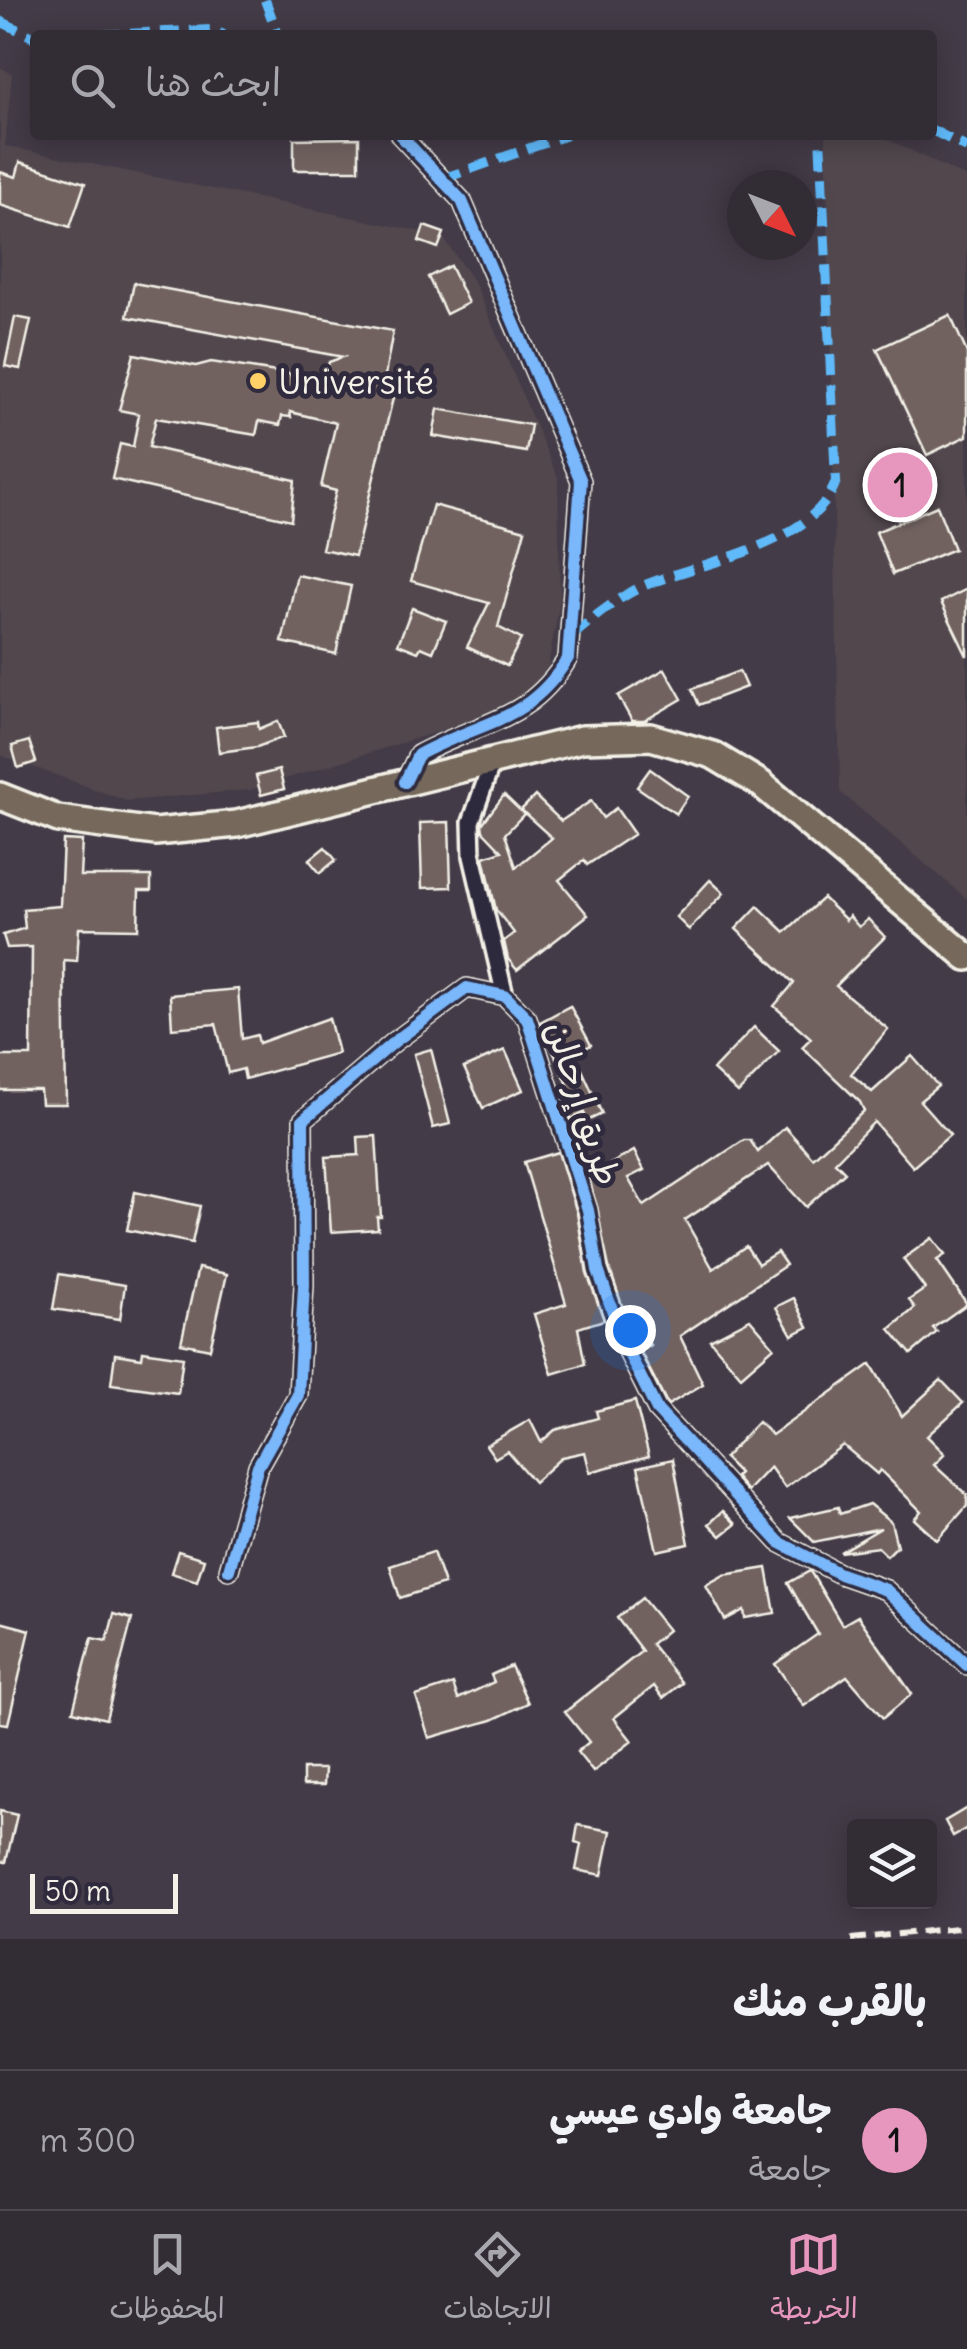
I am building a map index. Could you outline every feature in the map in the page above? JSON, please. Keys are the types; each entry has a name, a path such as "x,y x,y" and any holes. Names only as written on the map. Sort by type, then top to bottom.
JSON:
{"main road":[{"path":"0,796 58,819 154,832 238,824 582,739 651,737 713,755 761,784 967,957"}],"street":[{"path":"405,140 462,201 581,481 574,532 572,636 561,670 530,705 418,755 405,782"},
{"path":"493,760 471,822 472,856 505,996"},
{"name":"طريق إرحالن","path":"229,1570 258,1466 298,1394 304,1285 303,1120 394,1042 467,988 505,996 527,1018 588,1210 598,1270 625,1346 657,1410 779,1542 840,1574 886,1590 967,1665"}],"shaded area":[{"name":"Université","path":"0,67 12,74 5,146 442,236 475,284 558,478 560,601 548,666 520,706 250,790 127,801 0,755"},
{"path":"826,140 889,140 967,178 967,899 840,792"}],"building":[{"path":"294,140 359,140 359,170 294,170"},
{"path":"20,162 85,183 70,227 0,205 0,172 16,177"},
{"path":"424,226 444,233 438,248 419,241"},
{"path":"450,266 468,303 446,314 428,277"},
{"path":"134,283 393,331 382,392 394,394 355,556 322,549 336,491 321,487 336,423 290,412 291,417 282,416 280,425 259,421 256,435 156,418 149,447 295,480 291,520 112,479 120,444 133,447 139,414 119,410 134,354 196,366 211,362 290,374 292,382 322,388 329,362 343,357 127,317"},
{"path":"950,315 967,353 967,436 927,455 877,349"},
{"path":"15,317 31,320 20,369 5,366"},
{"path":"438,409 531,425 526,452 433,436"},
{"path":"433,505 525,530 498,627 521,639 507,666 467,647 489,603 411,581"},
{"path":"937,506 954,549 893,574 876,532"},
{"path":"297,575 351,586 336,654 282,642"},
{"path":"967,589 967,656 941,602"},
{"path":"412,608 446,621 433,652 421,647 418,652 398,644"},
{"path":"665,669 682,699 644,721 632,721 618,696"},
{"path":"739,671 746,687 699,705 692,689"},
{"path":"278,721 284,737 257,747 219,752 216,727 258,722 259,729"},
{"path":"29,741 36,762 18,768 12,746"},
{"path":"650,769 688,796 676,814 637,787"},
{"path":"279,770 284,789 261,795 256,776"},
{"path":"504,795 524,814 505,834 516,867 552,838 521,810 535,796 561,821 591,801 603,818 616,808 634,834 587,865 584,860 559,880 588,915 517,970 508,959 504,941 514,933 496,910 484,857 502,851 483,831 482,824"},
{"path":"449,822 451,887 422,888 420,823"},
{"path":"63,840 82,841 80,876 151,876 151,891 139,891 138,929 79,928 77,961 64,960 66,1104 41,1104 40,1090 0,1090 0,1056 31,1056 32,947 7,948 3,935 25,928 23,909 60,906"},
{"path":"325,847 336,860 320,873 309,860"},
{"path":"710,880 724,893 689,930 676,917"},
{"path":"823,898 846,920 849,916 859,927 868,919 885,937 836,986 888,1029 851,1074 872,1092 912,1056 938,1086 920,1101 950,1135 913,1167 874,1122 835,1162 845,1172 806,1207 768,1165 685,1220 713,1269 746,1246 758,1264 777,1252 786,1265 680,1336 703,1384 668,1405 640,1351 650,1345 630,1312 625,1314 609,1267 589,1176 634,1151 644,1170 628,1178 644,1206 744,1140 750,1140 758,1152 785,1127 813,1158 864,1111 860,1102 802,1047 811,1038 774,1006 794,983 736,929 758,906 785,932"},
{"path":"238,989 242,1039 257,1035 259,1043 329,1018 338,1053 245,1079 243,1069 228,1073 216,1024 172,1028 170,995"},
{"path":"570,1006 591,1045 575,1054 602,1114 587,1121 584,1113 571,1119 562,1090 569,1087 540,1022"},
{"path":"754,1027 779,1051 738,1093 713,1070"},
{"path":"431,1049 450,1124 433,1128 414,1054"},
{"path":"505,1050 523,1090 483,1108 464,1068"},
{"path":"376,1136 381,1217 377,1217 378,1229 331,1232 326,1157 359,1155 358,1137"},
{"path":"558,1152 577,1213 587,1273 604,1320 578,1328 585,1364 552,1374 534,1314 566,1304 524,1162"},
{"path":"135,1192 200,1206 192,1243 127,1230"},
{"path":"932,1238 945,1255 937,1260 967,1304 933,1328 937,1332 911,1354 890,1329 915,1308 909,1300 925,1289 903,1259"},
{"path":"198,1268 227,1274 210,1349 181,1343"},
{"path":"59,1274 125,1285 120,1319 53,1309"},
{"path":"794,1298 808,1327 792,1335 776,1307"},
{"path":"750,1319 774,1347 741,1376 710,1340"},
{"path":"143,1351 183,1357 178,1393 111,1384 115,1354 142,1358"},
{"path":"871,1364 902,1416 941,1380 963,1403 927,1436 945,1454 934,1465 967,1495 967,1506 937,1540 914,1519 921,1511 880,1470 877,1474 843,1445 785,1488 770,1467 747,1491 735,1477 739,1473 724,1458 758,1422 772,1435"},
{"path":"635,1401 649,1456 590,1472 585,1452 562,1457 534,1482 507,1451 495,1458 486,1445 530,1420 541,1442 555,1430 598,1418 596,1411"},
{"path":"673,1459 689,1544 657,1551 638,1467"},
{"path":"869,1504 891,1522 897,1546 887,1556 878,1547 840,1552 881,1528 814,1542 790,1518 838,1507 840,1514"},
{"path":"723,1511 736,1524 721,1536 709,1524"},
{"path":"178,1551 204,1559 197,1581 171,1573"},
{"path":"433,1552 444,1584 400,1598 390,1566"},
{"path":"767,1568 775,1613 745,1618 744,1610 725,1620 706,1585 724,1575"},
{"path":"810,1571 842,1625 858,1616 912,1694 883,1718 847,1676 804,1706 775,1664 818,1634 788,1583"},
{"path":"642,1598 668,1630 651,1644 682,1683 663,1698 654,1686 614,1718 632,1741 593,1772 577,1752 589,1742 565,1712 642,1651 617,1618"},
{"path":"114,1614 132,1619 106,1719 73,1711 92,1638 107,1641"},
{"path":"0,1622 30,1630 8,1724 0,1723"},
{"path":"511,1666 528,1703 492,1720 429,1738 416,1696 453,1684 458,1699 494,1682 491,1675"},
{"path":"303,1769 325,1769 324,1785 303,1785"},
{"path":"967,1808 967,1828 953,1836 945,1821"},
{"path":"0,1811 17,1815 6,1862 0,1861"},
{"path":"578,1825 611,1831 602,1875 576,1870 581,1844 575,1842"}],"railway":[{"path":"851,1939 967,1927"}],"marked path":[{"path":"265,0 276,30"},
{"path":"0,21 30,36"},
{"path":"937,133 967,148"},
{"path":"442,179 553,140"},
{"path":"572,636 615,602 643,586 781,537 805,522 824,503 836,481 820,140"}],"cycle path":[{"path":"405,140 462,201 581,481 568,658 537,696 520,708 418,755 405,782"},
{"path":"229,1570 258,1466 298,1395 304,1285 303,1120 394,1042 467,988 505,996 527,1018 588,1210 598,1270 625,1346 657,1410 779,1542 840,1574 886,1590 967,1665"}],"place":[{"name":"Université","path":"258,381"},
{"name":"جامعة وادي عيسي","path":"900,485"}]}
